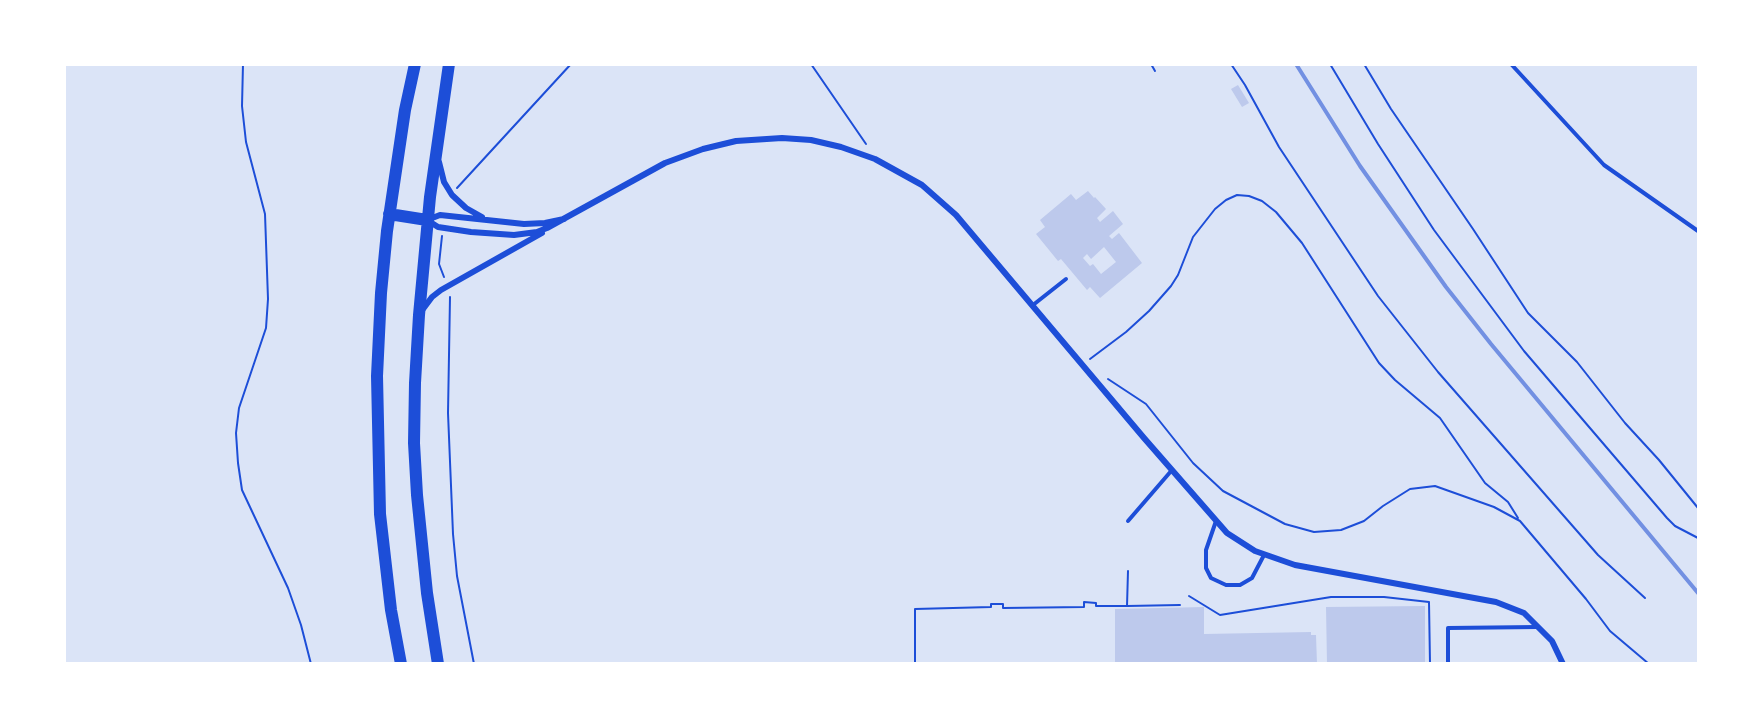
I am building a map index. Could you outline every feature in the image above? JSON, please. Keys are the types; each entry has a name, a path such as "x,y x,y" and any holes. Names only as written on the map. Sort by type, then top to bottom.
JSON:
{"highway":[{"path":"401,663 391,610 380,514 377,376 381,293 389,214 405,110 415,64"},
{"path":"438,663 427,593 414,443 419,315 427,220 448,64"},
{"path":"389,214 427,220"}],"street":[{"path":"442,110 439,156 444,182 461,205 491,220"},
{"path":"419,315 432,297 448,286 665,163 703,149 736,141 768,138 798,138 856,151 910,177 931,192 956,215 1227,533 1255,551 1295,565 1496,602 1524,614 1552,641 1563,663"},
{"path":"427,220 440,215 524,224 561,221"},
{"path":"427,220 443,228 514,235 537,232 561,221"}],"lane":[{"path":"1511,64 1604,165 1698,231"},
{"path":"1032,306 1066,279"},
{"path":"1128,521 1172,470"},
{"path":"1216,520 1206,550 1206,568 1211,578 1226,585 1240,585 1252,578 1264,554"},
{"path":"1448,663 1448,628 1538,627"}],"path":[{"path":"243,64 242,106 246,142 265,214 268,299 266,328 239,408 236,433 238,463 242,490 288,588 311,663"},
{"path":"456,189 571,64"},
{"path":"811,64 868,145"},
{"path":"1151,64 1155,70"},
{"path":"1231,64 1279,147 1378,296 1438,372 1598,555 1645,598"},
{"path":"1330,64 1434,230 1524,351 1667,518 1675,526 1698,538"},
{"path":"1364,64 1393,112 1528,313 1577,362 1625,423 1698,508"},
{"path":"1095,366 1090,359 1126,332 1171,286 1178,275 1193,237 1215,209 1237,195 1249,196 1262,201 1276,212 1302,243 1379,363 1395,380 1440,418 1485,483 1508,502 1610,631 1649,663"},
{"path":"443,228 440,264 450,294 448,413 453,534 458,576 474,663"},
{"path":"1107,378 1146,404 1192,463 1223,491 1285,524 1314,532 1341,530 1365,521 1410,489 1435,486 1494,507 1520,520"},
{"path":"1127,606 1128,572"},
{"path":"1189,596 1220,615 1331,597 1384,597 1430,602 1430,663"},
{"path":"915,663 915,609 991,608 991,604 1002,604 1003,608 1084,607 1084,602 1096,603 1096,606 1180,605"}],"shaded area":[{"path":"64,65 1698,65 1698,663 65,663"}],"building":[{"path":"1238,85 1249,103 1242,107 1231,89"},
{"path":"1088,191 1095,197 1106,209 1097,218 1100,222 1113,211 1123,224 1109,236 1112,239 1119,233 1142,263 1100,298 1090,287 1087,290 1061,259 1058,261 1036,234 1045,227 1040,220 1071,194 1076,200","holes":["1104,247 1116,262 1101,274 1093,264 1090,266 1083,258 1087,254 1091,259"]},
{"path":"1425,606 1425,664 1327,664 1326,607"},
{"path":"1204,607 1204,634 1311,632 1311,635 1316,635 1317,664 1115,664 1115,609"}],"railway":[{"path":"1296,64 1360,166 1446,287 1698,593"}]}
